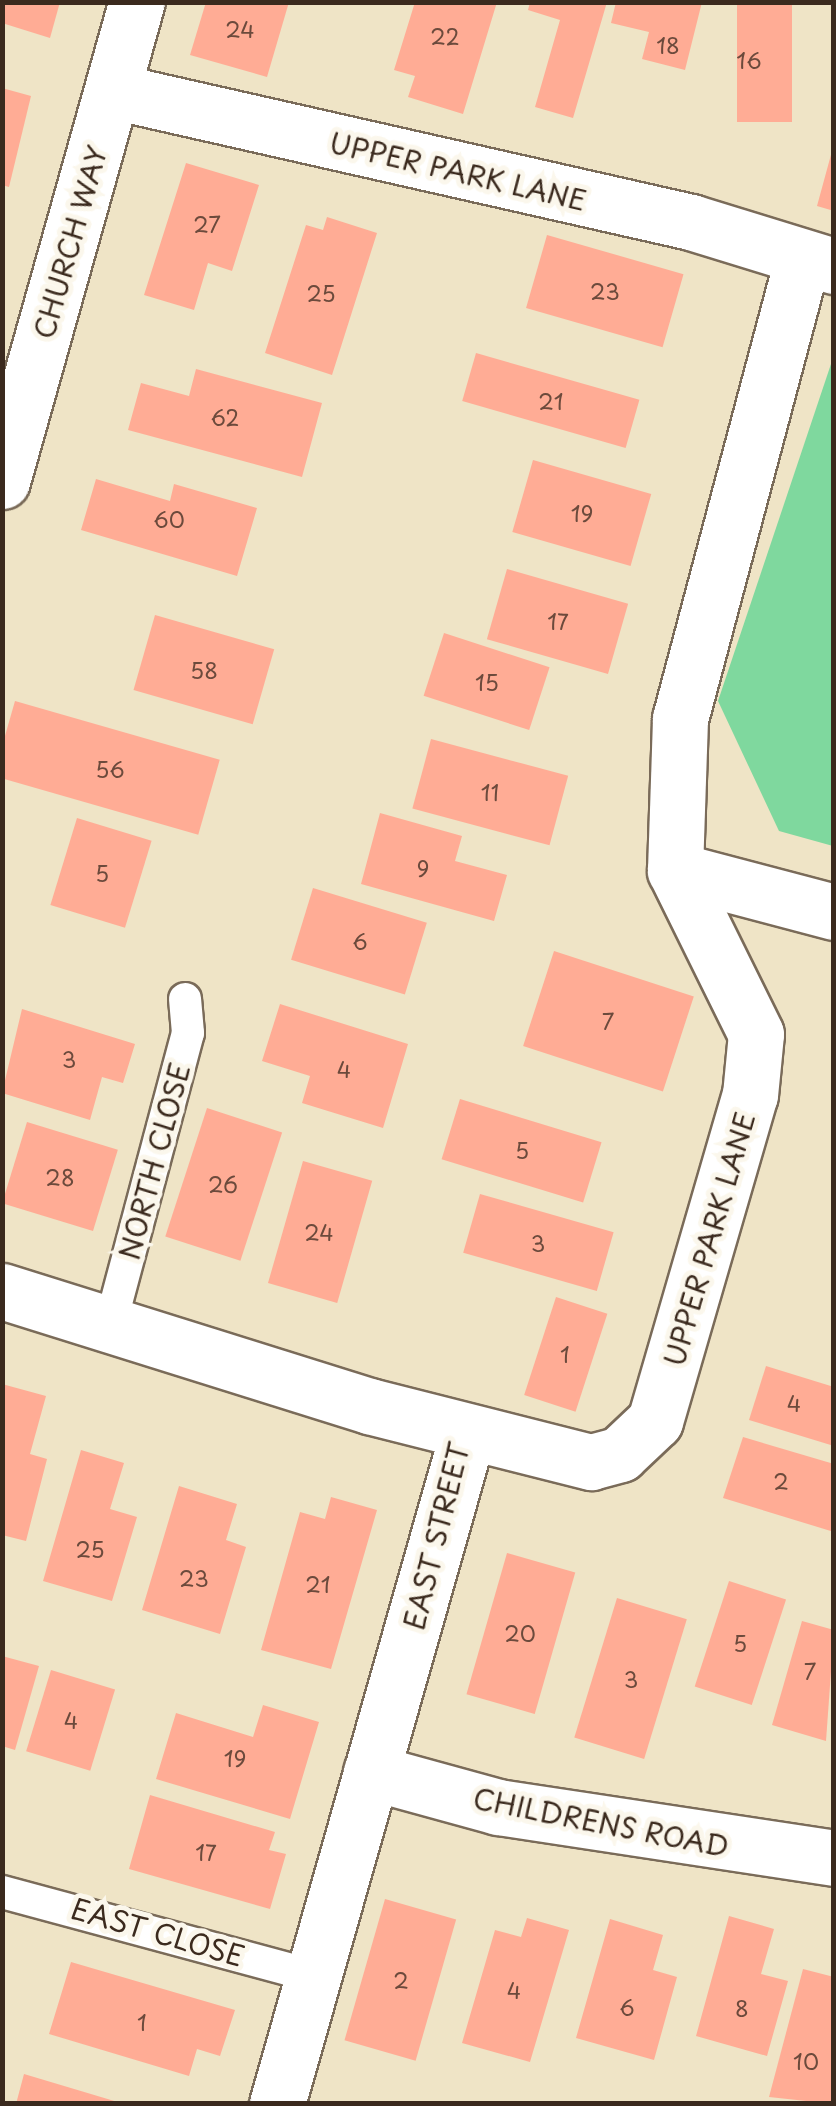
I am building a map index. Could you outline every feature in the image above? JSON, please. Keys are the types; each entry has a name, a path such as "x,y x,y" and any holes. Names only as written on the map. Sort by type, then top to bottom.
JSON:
{"street":[{"name":"CHURCH WAY","path":"2,481 137,2"},
{"name":"UPPER PARK LANE","path":"113,91 690,222 818,262 686,686 675,870 756,1034 750,1095 655,1421 620,1454 590,1462 468,1432"},
{"path":"675,870 834,912"},
{"name":"EAST STREET","path":"2,1291 468,1432 277,2104"},
{"name":"CHILDRENS ROAD","path":"371,1772 498,1807 834,1858"}],"lane":[{"name":"NORTH CLOSE","path":"111,1322 188,1034 184,1000"},
{"name":"EAST CLOSE","path":"2,1892 314,1976"}],"green space":[{"path":"833,358 833,846 779,831 718,701"}],"building":[{"path":"2,2 60,2 50,38 2,23"},
{"path":"206,2 289,2 267,77 190,55"},
{"path":"415,2 497,2 463,114 408,97 415,76 394,70"},
{"path":"530,2 607,2 573,118 535,107 560,20 528,10"},
{"path":"616,2 702,2 685,70 642,59 649,32 611,23"},
{"path":"737,2 792,2 792,122 737,122"},
{"path":"2,88 31,96 9,187 2,185"},
{"path":"834,152 834,211 817,206"},
{"path":"186,163 259,185 232,271 208,263 194,310 144,295"},
{"path":"327,217 377,233 332,375 265,353 306,225 323,230"},
{"path":"547,235 683,274 663,347 526,308"},
{"path":"476,353 639,400 626,448 462,401"},
{"path":"196,369 322,403 302,477 128,430 141,383 189,396"},
{"path":"533,460 651,494 631,566 512,532"},
{"path":"96,479 170,501 174,484 257,508 237,576 81,530"},
{"path":"507,569 628,604 608,674 487,639"},
{"path":"155,615 274,649 253,724 134,690"},
{"path":"444,633 550,667 529,730 424,696"},
{"path":"15,701 220,760 198,835 2,778 2,746"},
{"path":"431,739 568,776 550,845 412,809"},
{"path":"380,813 462,836 455,861 507,875 494,921 361,884"},
{"path":"77,818 152,841 125,928 50,905"},
{"path":"313,888 427,923 405,995 291,960"},
{"path":"554,951 694,996 663,1092 523,1046"},
{"path":"280,1004 408,1044 383,1128 302,1103 310,1076 262,1061"},
{"path":"22,1009 135,1044 123,1083 102,1077 90,1120 2,1093"},
{"path":"460,1099 602,1142 583,1203 442,1159"},
{"path":"207,1108 282,1132 240,1261 165,1236"},
{"path":"27,1122 118,1150 93,1231 2,1203"},
{"path":"303,1161 372,1181 337,1303 268,1283"},
{"path":"480,1194 614,1232 597,1291 463,1253"},
{"path":"556,1297 607,1314 576,1412 524,1395"},
{"path":"766,1366 834,1387 834,1446 749,1420"},
{"path":"2,1384 46,1396 30,1454 47,1459 26,1541 2,1535"},
{"path":"743,1437 834,1464 834,1532 723,1498"},
{"path":"81,1450 124,1463 110,1509 137,1517 112,1601 43,1581"},
{"path":"179,1486 237,1504 226,1540 246,1547 220,1634 142,1610"},
{"path":"331,1497 377,1510 331,1669 261,1650 300,1512 325,1519"},
{"path":"507,1553 575,1573 535,1714 466,1694"},
{"path":"729,1581 786,1600 752,1705 695,1687"},
{"path":"617,1598 687,1619 644,1759 574,1738"},
{"path":"802,1621 834,1630 826,1741 772,1725"},
{"path":"2,1656 39,1666 15,1750 2,1746"},
{"path":"51,1670 115,1690 90,1771 26,1751"},
{"path":"263,1705 319,1722 290,1819 156,1779 176,1713 253,1737"},
{"path":"150,1795 275,1832 269,1850 286,1854 270,1909 129,1869"},
{"path":"385,1899 456,1919 416,2061 344,2040"},
{"path":"729,1916 774,1929 761,1974 788,1981 767,2056 696,2036"},
{"path":"527,1918 569,1930 530,2062 462,2043 495,1930 521,1937"},
{"path":"610,1919 663,1935 653,1970 677,1977 654,2060 576,2038"},
{"path":"71,1962 235,2010 220,2056 197,2049 189,2076 49,2034"},
{"path":"803,1969 834,1977 834,2104 769,2097"},
{"path":"24,2074 121,2103 121,2104 16,2104"}]}
